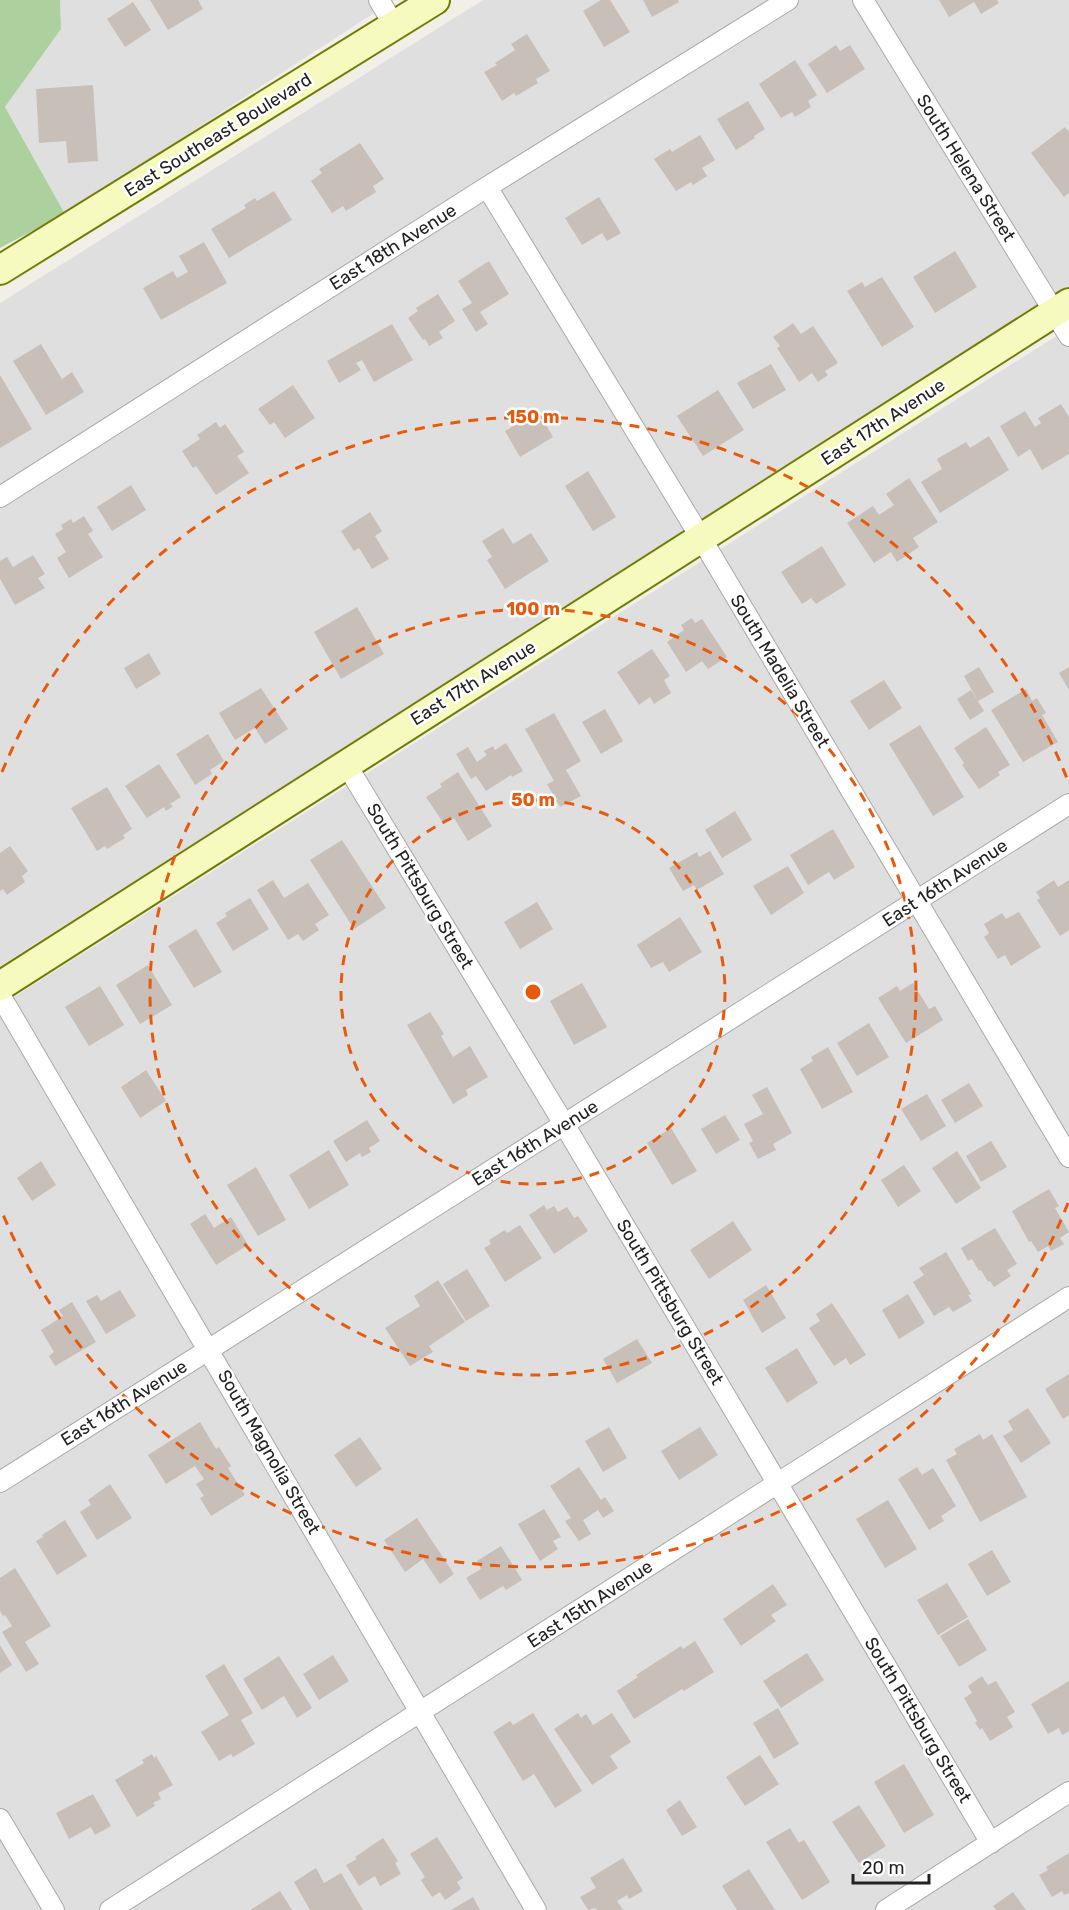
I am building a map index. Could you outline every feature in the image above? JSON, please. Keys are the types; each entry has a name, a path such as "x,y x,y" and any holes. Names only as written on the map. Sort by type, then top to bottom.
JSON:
{"street":[{"path":"378,0 394,25"},
{"name":"East Southeast Boulevard","path":"0,270 435,0"},
{"name":"East 18th Avenue","path":"0,497 487,187 788,0"},
{"name":"South Helena Street","path":"863,0 1064,317"},
{"name":"South Madelia Street","path":"487,187 701,538 1069,1157"},
{"name":"East 17th Avenue","path":"0,986 701,538 1064,317"},
{"name":"South Pittsburg Street","path":"346,764 564,1124 990,1843"},
{"name":"East 16th Avenue","path":"0,1482 1069,804"},
{"name":"South Magnolia Street","path":"0,995 536,1910"},
{"name":"East 15th Avenue","path":"110,1910 1069,1297"},
{"path":"886,1910 1069,1792"},
{"path":"0,1819 54,1910"}],"shaded area":[{"path":"60,0 394,0 65,214 5,107 61,29"},
{"path":"483,0 1069,0 1069,288 0,966 0,303"},
{"path":"1069,328 1069,1910 0,1910 0,1006"}],"green space":[{"path":"0,0 60,0 61,29 5,107 65,214 0,248"}],"building":[{"path":"150,0 198,0 203,9 168,30"},
{"path":"601,0 610,0 630,32 604,47 583,11"},
{"path":"643,0 678,0 679,2 652,17"},
{"path":"939,0 997,0 999,3 981,14 974,2 949,17"},
{"path":"133,2 151,30 125,47 107,19"},
{"path":"527,34 550,71 536,79 538,83 502,101 484,72 497,65 495,63 515,50 511,44"},
{"path":"836,45 840,51 850,45 865,69 827,93 808,64"},
{"path":"795,60 817,95 808,101 811,107 795,117 792,112 781,118 759,84"},
{"path":"93,85 98,161 68,163 66,141 39,143 36,89"},
{"path":"748,101 765,129 736,150 717,119"},
{"path":"1065,127 1069,132 1069,193 1064,197 1031,153"},
{"path":"700,135 715,160 702,168 707,176 693,185 691,182 676,191 654,159 670,149 672,152"},
{"path":"360,143 384,179 373,186 376,192 346,211 343,206 332,213 311,181 322,173 319,169"},
{"path":"274,191 292,220 229,258 211,229 246,208 244,205 255,198 257,201"},
{"path":"599,197 621,233 607,241 602,233 582,245 565,218"},
{"path":"204,242 227,283 161,320 143,288 173,271 177,278 188,272 179,256"},
{"path":"955,251 977,287 935,313 913,277"},
{"path":"489,261 509,294 480,312 488,324 476,332 462,309 472,303 458,281"},
{"path":"882,277 914,327 882,347 847,291 862,282 865,287"},
{"path":"438,294 455,321 439,332 443,338 429,346 408,318 418,311 416,308"},
{"path":"793,323 801,334 813,326 838,363 825,371 828,375 818,382 812,373 799,382 777,348 780,346 773,337"},
{"path":"392,324 413,360 374,382 362,360 356,363 361,370 339,383 327,361"},
{"path":"41,344 62,379 72,372 84,392 46,415 13,361"},
{"path":"771,364 786,390 753,409 737,383"},
{"path":"0,375 32,429 0,448"},
{"path":"293,385 315,418 285,438 274,422 270,425 258,409"},
{"path":"718,390 744,430 703,456 677,416"},
{"path":"1061,404 1069,417 1069,454 1042,470 1030,449 1018,457 1000,426 1025,411 1035,427 1041,423 1038,418"},
{"path":"538,411 553,437 520,457 505,431"},
{"path":"216,422 220,428 225,424 244,452 237,456 249,473 216,495 196,466 193,468 182,451 200,439 197,435"},
{"path":"989,436 1009,470 940,513 921,482 942,469 937,459 966,442 970,448"},
{"path":"588,471 616,517 593,531 565,486"},
{"path":"909,478 938,522 913,538 919,547 897,562 891,552 874,563 847,523 873,506 879,515 894,505 886,494"},
{"path":"131,485 146,510 112,531 97,507"},
{"path":"370,512 382,531 375,536 389,559 372,569 359,548 354,551 341,531"},
{"path":"84,516 93,531 88,534 103,557 69,578 57,558 66,552 55,534 63,529 61,525 71,519 73,523"},
{"path":"503,528 513,544 531,533 549,561 505,589 487,560 492,557 482,541"},
{"path":"822,546 846,585 816,604 811,598 802,604 781,572"},
{"path":"33,555 45,574 38,578 45,588 15,605 0,579 0,561 7,557 13,567"},
{"path":"357,607 384,654 341,679 314,632"},
{"path":"692,618 695,623 702,619 727,657 708,669 702,661 686,672 667,642 684,630 681,625"},
{"path":"652,649 670,676 664,680 671,693 654,704 650,697 639,705 617,672"},
{"path":"149,653 161,674 136,689 124,668"},
{"path":"979,667 994,692 978,701 964,676"},
{"path":"1069,667 1069,690 1059,673"},
{"path":"884,680 902,708 869,730 850,701"},
{"path":"261,688 288,729 265,744 255,728 235,740 219,713"},
{"path":"1026,689 1032,701 1037,698 1046,713 1042,715 1058,742 1023,762 991,710"},
{"path":"971,690 984,711 970,720 957,699"},
{"path":"605,709 623,741 601,754 582,722"},
{"path":"554,713 581,761 566,770 581,796 560,807 547,784 554,781 525,729"},
{"path":"920,725 964,797 933,816 889,744"},
{"path":"986,727 1010,765 998,772 1000,775 979,789 962,765 964,763 954,748"},
{"path":"208,734 224,761 210,770 212,774 195,785 176,754"},
{"path":"506,743 523,771 512,777 511,775 486,791 476,776 471,779 456,754 468,747 477,762 487,755 484,751 493,746 495,750"},
{"path":"159,764 181,797 170,804 173,806 166,811 164,807 147,818 125,786"},
{"path":"458,772 492,826 468,841 454,818 444,824 426,797 442,787 440,784"},
{"path":"107,787 132,829 123,835 125,838 107,849 105,846 97,851 71,808"},
{"path":"735,811 752,840 722,858 705,830"},
{"path":"833,829 855,867 834,880 829,872 808,885 790,855"},
{"path":"342,840 386,908 354,929 310,860"},
{"path":"10,846 28,871 22,876 25,882 7,895 3,889 0,891 0,853"},
{"path":"710,851 724,874 697,890 694,885 683,891 669,868 697,852 699,857"},
{"path":"788,866 804,893 771,915 753,886"},
{"path":"273,880 284,898 308,883 329,915 315,924 319,930 303,941 298,934 288,940 257,890"},
{"path":"1054,880 1058,887 1069,880 1069,930 1060,936 1037,900 1040,898 1036,892"},
{"path":"250,898 269,929 233,951 216,923 227,916 225,913"},
{"path":"537,902 553,929 520,949 504,922"},
{"path":"1019,912 1041,947 1011,966 1005,955 998,959 984,937 989,933 984,924 1002,913 1006,919"},
{"path":"680,917 702,952 669,972 663,962 651,968 637,945"},
{"path":"196,929 222,972 194,988 168,946"},
{"path":"148,965 172,1005 140,1024 116,985"},
{"path":"582,983 607,1027 574,1045 550,1001"},
{"path":"913,983 929,1009 935,1006 943,1020 906,1043 878,998 897,986 900,991"},
{"path":"100,986 124,1025 89,1046 65,1007"},
{"path":"430,1012 444,1034 441,1036 453,1057 470,1046 488,1077 466,1090 468,1095 453,1104 407,1025"},
{"path":"869,1023 889,1057 857,1076 837,1043"},
{"path":"828,1047 853,1092 822,1109 800,1069 813,1061 811,1057"},
{"path":"146,1070 166,1101 140,1118 121,1087"},
{"path":"969,1083 983,1106 955,1123 941,1100"},
{"path":"767,1087 792,1133 773,1144 776,1150 758,1159 749,1143 753,1141 744,1124 763,1114 752,1095"},
{"path":"927,1094 946,1126 921,1141 901,1109"},
{"path":"725,1115 740,1140 716,1154 701,1129"},
{"path":"367,1120 380,1141 369,1148 371,1152 362,1157 360,1153 346,1162 333,1141"},
{"path":"671,1128 697,1171 672,1185 647,1143"},
{"path":"991,1141 1007,1167 981,1182 966,1156"},
{"path":"329,1150 349,1185 309,1209 289,1175"},
{"path":"957,1151 981,1188 956,1204 932,1168"},
{"path":"41,1161 56,1185 32,1201 17,1178"},
{"path":"904,1165 921,1191 898,1207 881,1180"},
{"path":"256,1167 286,1220 258,1236 227,1185"},
{"path":"1049,1189 1059,1206 1055,1208 1069,1232 1060,1238 1064,1244 1051,1251 1048,1246 1038,1252 1031,1241 1029,1242 1012,1211"},
{"path":"544,1205 547,1210 554,1206 558,1212 567,1207 574,1218 578,1216 588,1231 554,1254 529,1215"},
{"path":"205,1214 214,1228 231,1217 248,1245 216,1265 190,1224"},
{"path":"733,1221 752,1250 709,1279 690,1250"},
{"path":"520,1225 542,1258 505,1282 484,1248 491,1244 489,1240 505,1230 507,1233"},
{"path":"995,1228 1017,1264 1007,1270 1011,1276 994,1287 981,1270 979,1271 972,1259 968,1261 961,1248"},
{"path":"946,1252 971,1294 968,1295 972,1301 953,1312 949,1307 934,1316 913,1282 924,1275 919,1268"},
{"path":"467,1269 490,1306 466,1321 443,1284"},
{"path":"438,1280 465,1322 429,1346 433,1352 410,1366 385,1328 420,1306 414,1296"},
{"path":"766,1285 786,1318 762,1333 743,1300"},
{"path":"120,1290 136,1316 106,1334 86,1301 97,1295 101,1301"},
{"path":"908,1294 925,1323 899,1339 882,1310"},
{"path":"72,1302 96,1342 55,1366 49,1356 54,1352 41,1330 63,1316 59,1310"},
{"path":"832,1303 866,1355 850,1365 846,1358 834,1366 809,1328 820,1321 816,1314"},
{"path":"637,1339 652,1363 617,1383 603,1359"},
{"path":"797,1348 818,1383 787,1403 765,1368"},
{"path":"1069,1374 1069,1415 1063,1419 1045,1389"},
{"path":"1028,1408 1051,1443 1021,1463 1003,1436 1013,1430 1008,1421"},
{"path":"200,1422 216,1449 219,1447 231,1466 228,1468 245,1495 211,1516 200,1498 204,1496 196,1484 204,1479 195,1466 166,1484 148,1455"},
{"path":"609,1427 627,1458 603,1472 585,1441"},
{"path":"700,1427 718,1455 679,1480 661,1451"},
{"path":"980,1434 983,1440 992,1434 1027,1497 980,1522 946,1460 957,1454 954,1449"},
{"path":"360,1437 382,1469 356,1487 334,1455"},
{"path":"579,1467 601,1500 605,1497 614,1511 603,1518 598,1510 583,1520 591,1534 579,1541 565,1521 571,1518 550,1486"},
{"path":"917,1467 922,1475 933,1468 956,1506 941,1516 944,1521 929,1530 898,1479"},
{"path":"110,1484 132,1518 97,1540 80,1512 91,1505 88,1500"},
{"path":"888,1500 917,1549 885,1568 856,1519"},
{"path":"544,1509 561,1537 553,1541 558,1549 540,1561 518,1524"},
{"path":"417,1518 454,1574 440,1584 423,1559 405,1572 384,1540"},
{"path":"65,1520 87,1556 57,1575 36,1541"},
{"path":"501,1546 522,1580 506,1590 503,1586 480,1600 466,1578 481,1569 477,1561"},
{"path":"992,1550 1011,1582 987,1596 968,1564"},
{"path":"15,1568 51,1626 25,1642 39,1664 26,1672 2,1632 12,1626 0,1611 0,1578"},
{"path":"947,1583 968,1617 938,1635 917,1600"},
{"path":"773,1584 787,1605 771,1615 776,1621 741,1646 723,1619"},
{"path":"968,1619 987,1650 959,1667 940,1636"},
{"path":"695,1641 714,1672 634,1719 617,1691 638,1677 636,1675 681,1646 683,1649"},
{"path":"0,1645 12,1665 0,1673"},
{"path":"807,1653 824,1680 781,1708 763,1681"},
{"path":"333,1655 349,1681 319,1700 303,1674"},
{"path":"279,1656 312,1708 297,1718 284,1696 262,1710 243,1679"},
{"path":"224,1664 253,1713 241,1720 255,1744 233,1757 231,1754 219,1761 201,1732 229,1715 205,1676"},
{"path":"982,1676 988,1685 996,1681 1015,1712 1007,1717 1013,1727 990,1741 982,1728 980,1730 975,1723 977,1721 964,1698 972,1693 968,1686"},
{"path":"1069,1681 1069,1731 1062,1735 1059,1728 1048,1734 1031,1704"},
{"path":"778,1708 799,1744 774,1759 753,1723"},
{"path":"533,1713 582,1791 555,1808 534,1774 523,1781 493,1732 510,1721 513,1725"},
{"path":"578,1713 581,1718 586,1714 593,1725 612,1713 631,1742 610,1756 618,1768 592,1785 554,1729"},
{"path":"152,1754 154,1758 156,1756 173,1785 158,1793 161,1799 153,1803 155,1806 137,1817 115,1780 144,1763 142,1760"},
{"path":"760,1755 779,1784 745,1806 726,1777"},
{"path":"904,1764 934,1815 904,1833 874,1782"},
{"path":"93,1794 111,1826 95,1835 91,1827 69,1839 56,1813"},
{"path":"680,1800 697,1827 682,1836 666,1810"},
{"path":"859,1805 886,1846 859,1863 832,1822"},
{"path":"790,1828 799,1843 804,1840 830,1882 802,1900 766,1842"},
{"path":"437,1837 463,1878 457,1882 461,1889 445,1900 440,1892 432,1897 421,1880 425,1877 410,1854"},
{"path":"383,1838 398,1861 395,1863 401,1874 380,1886 375,1876 359,1886 346,1865"},
{"path":"1069,1853 1069,1893 1064,1895 1062,1891 1052,1897 1039,1875 1048,1870 1046,1867"},
{"path":"623,1858 643,1891 629,1899 627,1895 617,1901 623,1910 597,1910 595,1908 588,1910 580,1897 596,1888 590,1878"},
{"path":"316,1868 324,1883 341,1873 363,1910 310,1910 294,1882"},
{"path":"749,1869 775,1910 737,1910 722,1886"},
{"path":"280,1891 292,1910 250,1910"},
{"path":"1013,1892 1026,1910 996,1910 993,1906"},
{"path":"473,1897 480,1910 451,1910"}]}
